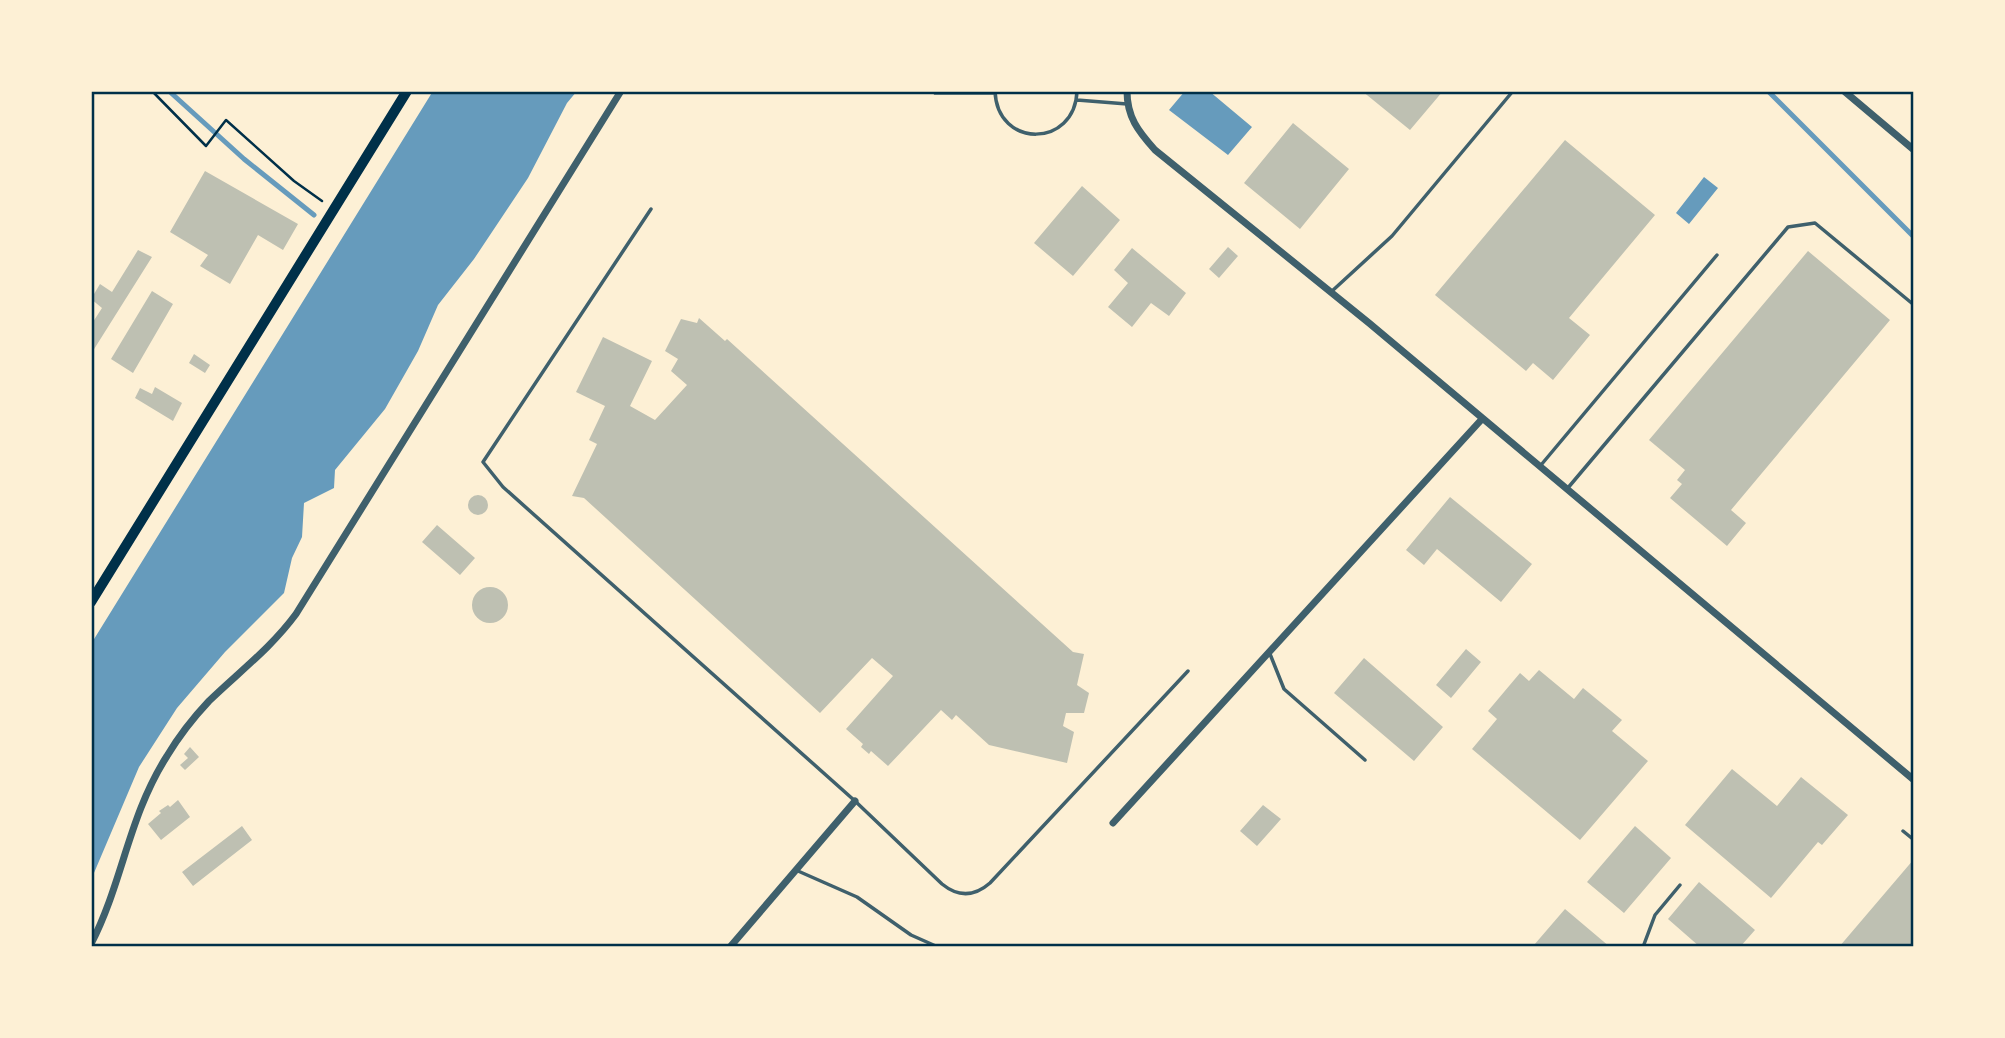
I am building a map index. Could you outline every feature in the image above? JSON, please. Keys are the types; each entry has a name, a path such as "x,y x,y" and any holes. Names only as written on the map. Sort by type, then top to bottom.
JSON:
{"main road":[{"path":"91,602 408,91"}],"street":[{"path":"91,944 110,901 138,811 165,758 201,709 270,647 296,614 621,91"},
{"path":"1127,91 1127,104 1134,126 1154,150 1331,292 1914,780"},
{"path":"1844,91 1913,148"},
{"path":"1113,823 1482,419"},
{"path":"730,947 855,802"}],"lane":[{"path":"933,91 995,92 996,105 1009,125 1031,134 1044,134 1065,122 1073,112 1077,91"},
{"path":"1331,292 1392,236 1513,91"},
{"path":"1076,100 1127,104"},
{"path":"651,209 483,462 503,486 949,889 963,894 978,892 990,883 1188,671"},
{"path":"1567,490 1788,227 1815,223 1914,305"},
{"path":"1539,467 1717,255"},
{"path":"1269,652 1284,689 1365,760"},
{"path":"1903,831 1914,840"},
{"path":"796,870 857,897 911,935 938,947"},
{"path":"1643,947 1655,915 1680,885"}],"path":[{"path":"152,91 206,146 226,120 300,186 334,209"}],"water":[{"path":"433,91 577,91 567,103 528,178 474,259 438,305 418,351 385,409 335,470 334,488 304,503 302,537 292,558 284,593 225,652 177,708 139,767 91,880 91,644"},
{"path":"1185,91 1209,91 1252,127 1228,155 1169,110"},
{"path":"1704,177 1718,188 1689,224 1676,213"}],"building":[{"path":"1362,91 1443,91 1410,130"},
{"path":"1293,123 1349,169 1300,229 1244,183"},
{"path":"1565,140 1655,215 1569,318 1590,335 1553,380 1533,363 1526,371 1435,295"},
{"path":"205,171 298,224 283,250 258,235 230,284 200,266 208,255 170,232"},
{"path":"1082,186 1120,220 1073,276 1034,243"},
{"path":"1228,247 1238,256 1219,278 1209,269"},
{"path":"1132,248 1186,293 1169,316 1151,303 1132,327 1108,307 1128,283 1114,270"},
{"path":"138,250 152,257 91,354 91,325 102,308 91,299 100,284 112,292"},
{"path":"1808,251 1890,320 1731,510 1746,523 1727,546 1670,498 1682,484 1677,480 1685,470 1649,440"},
{"path":"152,291 173,304 133,373 111,359"},
{"path":"699,318 725,341 727,339 1073,652 1084,654 1077,685 1089,693 1084,713 1066,713 1063,726 1074,732 1067,763 989,745 956,715 952,720 941,710 888,766 871,751 869,754 861,747 863,744 846,729 893,676 872,658 820,713 584,498 572,496 597,444 589,440 605,406 576,392 603,337 652,361 630,406 655,420 687,385 671,371 678,359 665,351 681,319 697,323"},
{"path":"194,354 210,365 205,373 189,363"},
{"path":"155,387 182,403 173,421 135,398 140,388 152,394"},
{"path":"478,495 485,498 488,505 485,512 478,515 471,512 468,505 471,498"},
{"path":"1450,497 1532,564 1501,602 1437,549 1424,565 1406,550"},
{"path":"437,525 475,558 460,575 422,542"},
{"path":"490,587 503,592 508,605 503,618 490,623 477,618 472,605 477,592"},
{"path":"1466,649 1481,662 1451,698 1436,685"},
{"path":"1364,658 1443,727 1414,761 1334,693"},
{"path":"1539,670 1574,699 1583,688 1622,720 1612,731 1648,761 1580,840 1472,749 1497,719 1488,711 1520,673 1529,681"},
{"path":"190,747 199,757 185,770 180,765 188,758 184,754"},
{"path":"1732,769 1777,806 1801,777 1848,815 1822,845 1818,842 1771,898 1685,825"},
{"path":"178,800 190,817 161,840 148,824 161,813 159,811"},
{"path":"1263,805 1281,819 1257,846 1240,831"},
{"path":"242,826 252,840 193,886 182,872"},
{"path":"1635,826 1671,858 1624,913 1587,882"},
{"path":"1914,859 1914,947 1839,947"},
{"path":"1699,882 1755,930 1740,947 1700,947 1668,919"},
{"path":"1565,909 1610,947 1535,947"}],"waterway":[{"path":"169,91 244,159 314,215"},
{"path":"1768,91 1914,237"}]}
